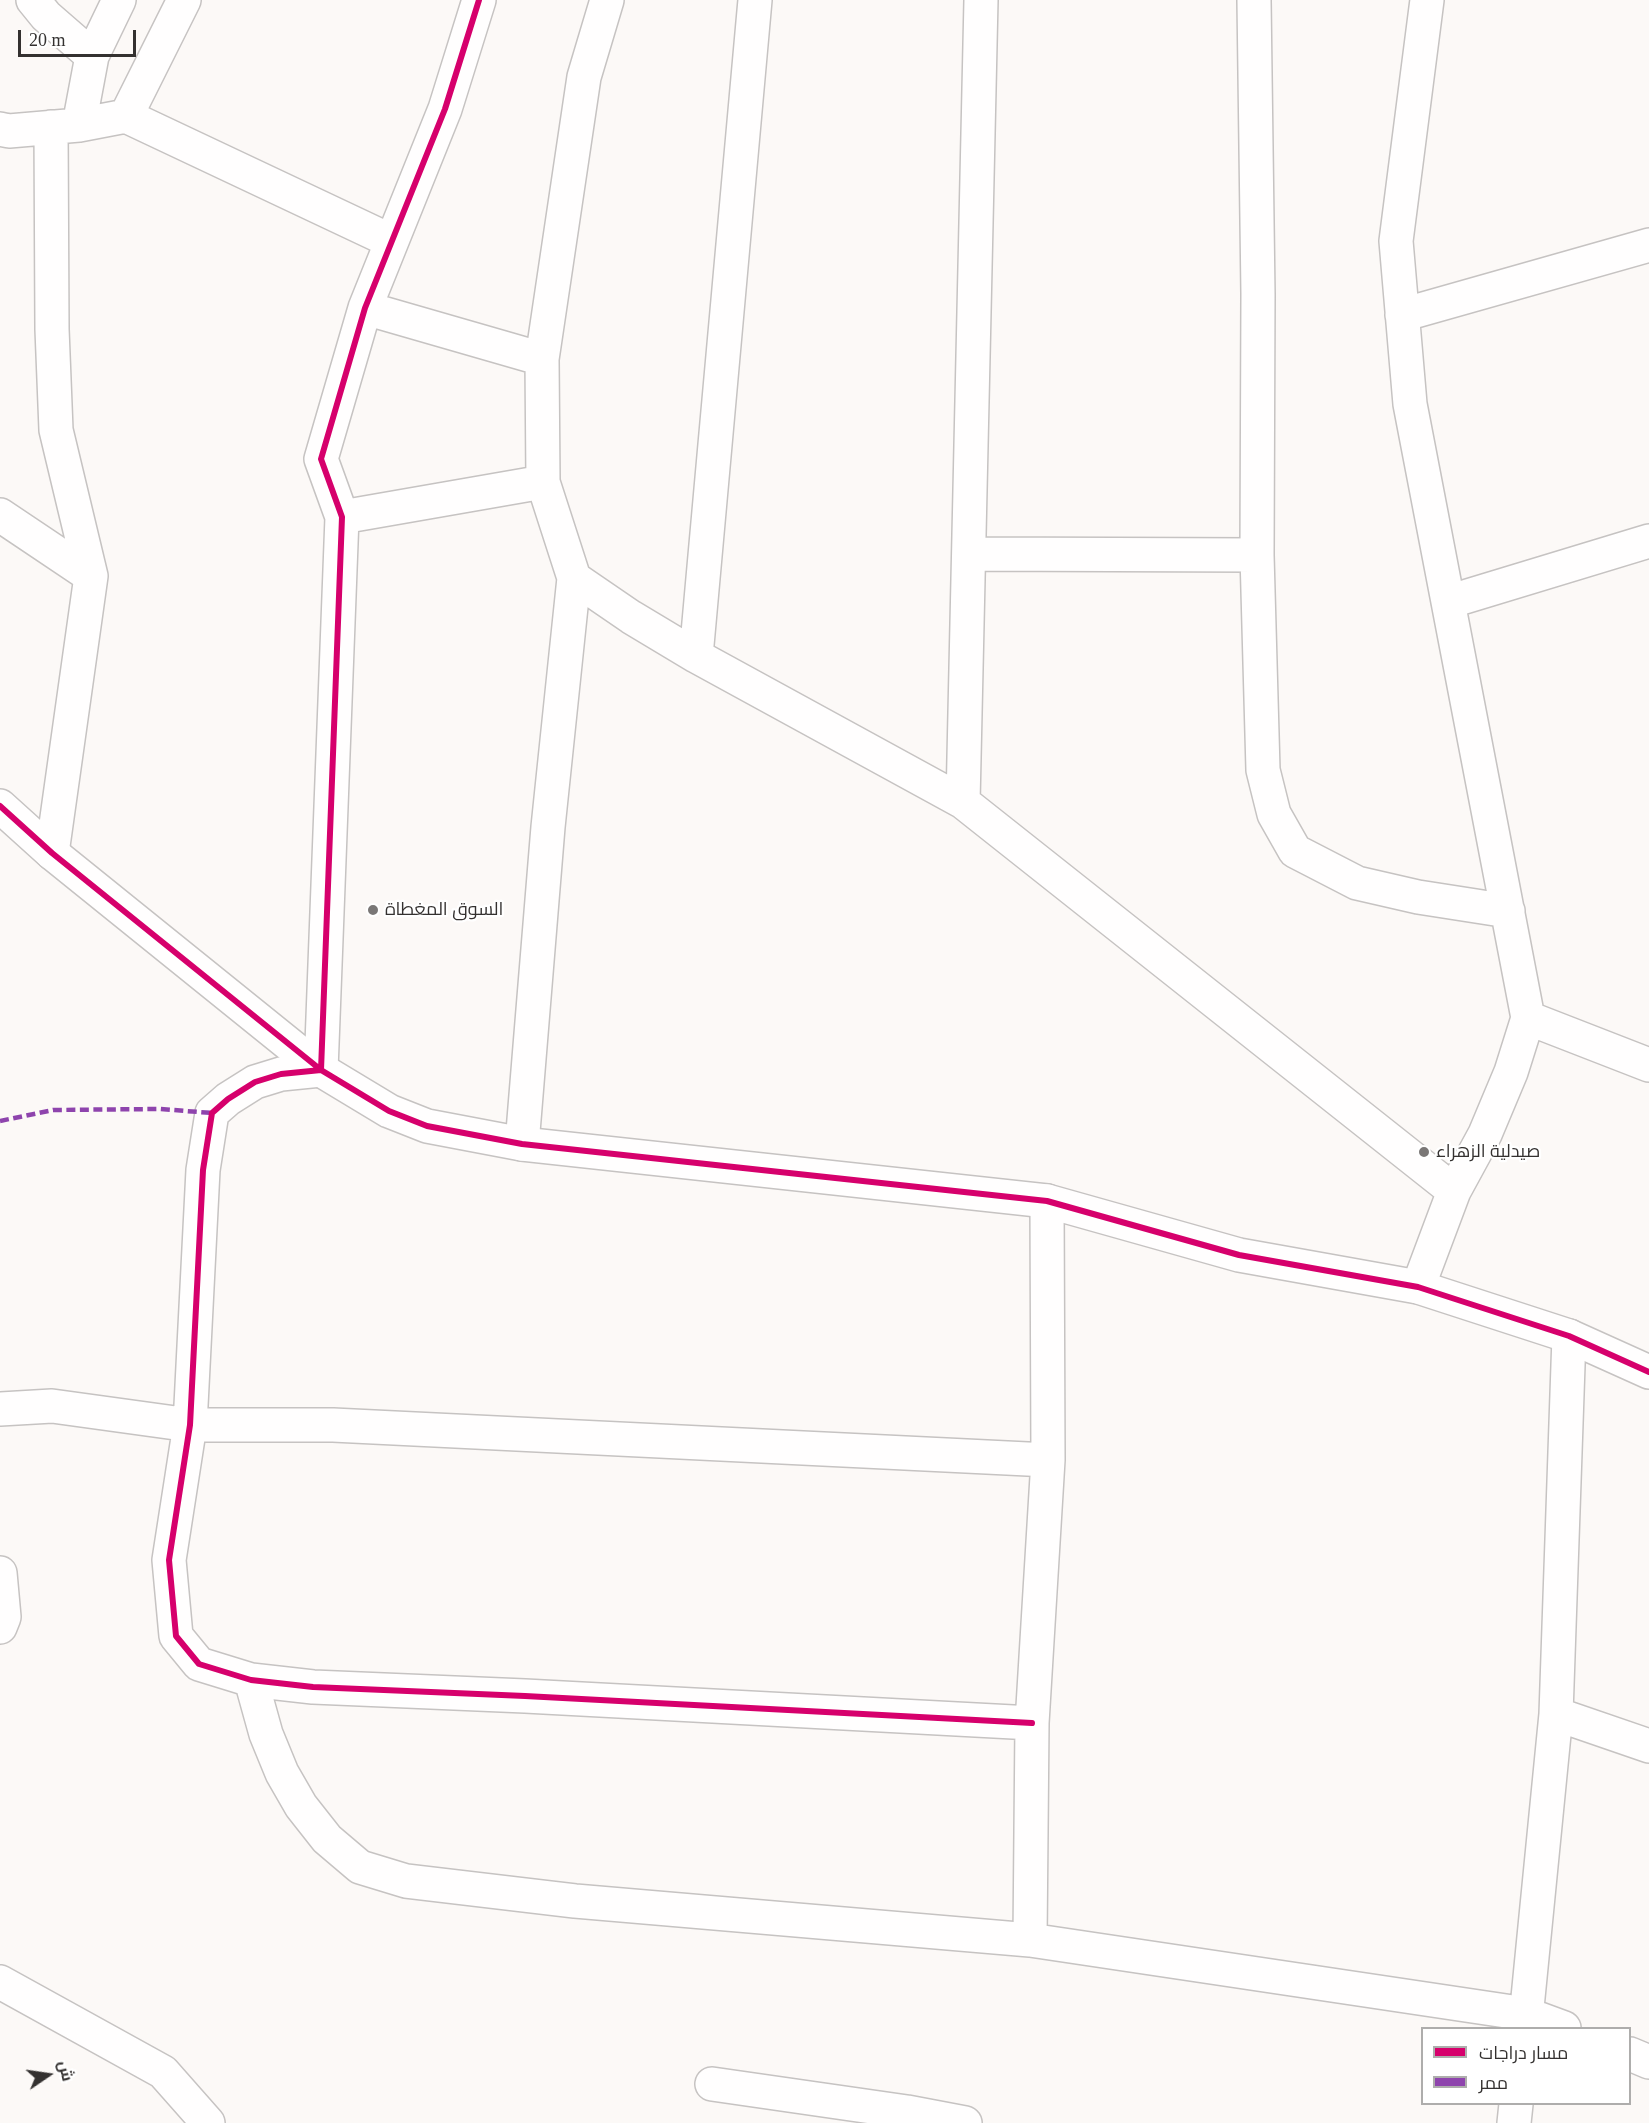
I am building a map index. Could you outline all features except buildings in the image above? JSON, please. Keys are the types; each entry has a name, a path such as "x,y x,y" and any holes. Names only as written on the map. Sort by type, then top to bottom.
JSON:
{"street":[{"path":"33,0 46,16 92,56"},
{"path":"52,853 91,576 56,430 52,329 65,126 92,56 119,0"},
{"path":"126,116 184,0"},
{"path":"321,1070 342,517 321,459 364,308 445,109 478,0"},
{"path":"522,1144 548,827 574,578 543,482 542,359 584,77 606,0"},
{"path":"696,656 755,0"},
{"path":"963,802 981,0"},
{"path":"1254,0 1258,294 1257,555 1263,770 1274,814 1295,850 1357,883 1418,897 1508,910"},
{"path":"1418,1287 1454,1191 1489,1124 1511,1072 1528,1018 1410,404 1396,241 1427,0"},
{"path":"0,129 9,131 65,126 126,116 391,241"},
{"path":"1402,315 1649,245"},
{"path":"364,308 542,359"},
{"path":"342,517 543,482"},
{"path":"0,515 91,576"},
{"path":"1448,602 1649,541"},
{"path":"969,554 1257,555"},
{"path":"574,578 631,617 696,656 963,802 1454,1191"},
{"path":"0,806 52,853 321,1070 389,1111 426,1126 522,1144 1047,1201 1239,1255 1418,1287 1569,1336 1649,1372"},
{"path":"1528,1018 1649,1065"},
{"path":"321,1070 281,1074 255,1082 228,1099 212,1113 203,1170 190,1425 168,1560 176,1636 198,1664 250,1680 313,1688 525,1696 1032,1723"},
{"path":"1030,1940 1032,1723 1048,1460 1047,1201"},
{"path":"1525,2021 1556,1714 1569,1336"},
{"path":"0,1409 52,1406 190,1425 333,1425 1048,1460"},
{"path":"0,1573 4,1617 0,1627"},
{"path":"250,1680 266,1734 282,1773 301,1806 327,1839 360,1867 406,1881 575,1901 1030,1940 1558,2027"},
{"path":"1556,1714 1649,1746"},
{"path":"0,1982 163,2072 208,2123"},
{"path":"1631,2055 1649,2062"},
{"path":"712,2084 907,2112 964,2123"},
{"path":"1514,2123 1516,2105"}],"marked path":[{"path":"0,1121 53,1110 160,1109 212,1113"}],"cycle path":[{"path":"479,0 445,109 365,308 321,459 342,517 321,1070 281,1074 255,1082 228,1099 212,1113 203,1170 190,1425 169,1560 176,1636 199,1664 251,1680 313,1687 1032,1723"},
{"path":"0,806 52,853 321,1070 389,1111 427,1126 522,1144 1047,1201 1239,1255 1418,1287 1569,1336 1649,1372"}],"place":[{"name":"السوق المغطاة","path":"373,910"},
{"name":"صيدلية الزهراء","path":"1424,1152"}]}
